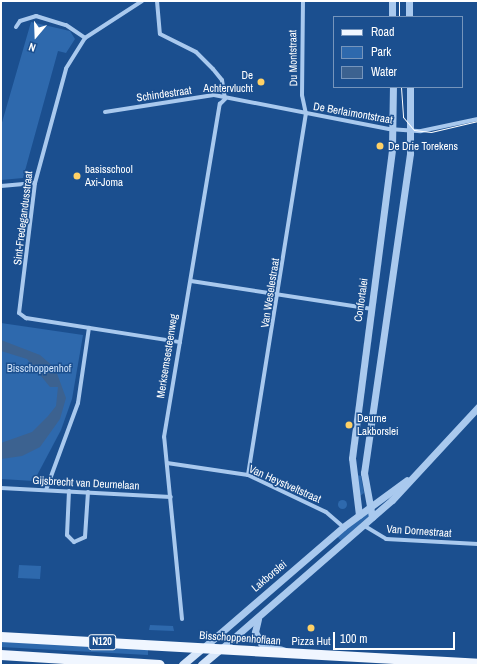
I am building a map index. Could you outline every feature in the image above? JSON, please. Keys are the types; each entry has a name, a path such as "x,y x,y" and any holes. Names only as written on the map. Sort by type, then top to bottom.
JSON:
{"main road":[{"name":"Bisschoppenhoflaan","path":"1,636 478,664"},
{"name":"Lakborslei","path":"183,665 203,648"},
{"path":"202,665 220,649"},
{"name":"N120","path":"1,655 160,665"}],"street":[{"name":"Sint-Fredegandusstraat","path":"142,1 85,38 66,69 35,183 20,313 26,318 180,342"},
{"path":"157,1 160,34 196,52 213,69 222,80 225,100"},
{"name":"Du Montstraat","path":"303,1 302,95 306,114"},
{"path":"392,1 392,16"},
{"path":"409,1 409,16"},
{"path":"16,27 20,21 36,16 66,25 85,38"},
{"name":"Confortalei","path":"359,515 352,458 393,129 393,88"},
{"path":"372,517 365,469 390,306 412,130 410,88"},
{"name":"Schindestraat","path":"105,112 214,95 225,100"},
{"name":"De Berlaimontstraat","path":"225,100 393,129 412,130 478,119"},
{"name":"Merksemsesteenweg","path":"182,619 164,437 220,104 225,100"},
{"name":"Van Weselestraat","path":"248,475 279,295 306,114"},
{"path":"1,186 35,183"},
{"path":"191,281 371,309"},
{"path":"46,490 75,412 90,328"},
{"name":"Lakborslei","path":"220,649 259,617 372,517 478,407"},
{"name":"Van Heystveltstraat","path":"167,463 248,475 326,512 343,527"},
{"path":"354,470 365,469"},
{"name":"Lakborslei","path":"203,648 343,527 413,476"},
{"name":"Gijsbrecht van Deurnelaan","path":"1,488 170,497"},
{"path":"69,491 67,535 74,542 85,537 88,492"},
{"name":"Van Dornestraat","path":"363,525 386,539 478,544"},
{"path":"272,588 280,598"},
{"path":"259,617 255,632 261,643 291,654"}],"green space":[{"path":"31,22 70,31 75,39 66,53 58,51 23,178 1,180 1,126"},
{"name":"Bisschoppenhof","path":"1,323 83,335 72,399 61,430 34,481 1,479"},
{"path":"357,475 361,476 364,493 360,496"},
{"path":"342,499 347,504 342,509 337,504"},
{"path":"368,512 369,516 341,541 337,536"},
{"path":"19,565 41,566 40,579 18,578"},
{"path":"150,625 173,626 174,631 149,630"},
{"path":"1,641 148,649 148,655 1,647"}],"water":[{"path":"1,340 40,355 55,368 66,398 60,419 40,447 22,456 1,459 1,443 32,432 56,406 58,387 50,387 27,359 1,351"}],"tram line":[{"path":"399,1 399,16"},
{"path":"401,88 403,117 414,130 431,132 478,121"}],"place":[{"name":"De Achtervlucht","path":"261,82"},
{"name":"De Drie Torekens","path":"380,146"},
{"name":"basisschool Axi-Joma","path":"77,176"},
{"name":"Deurne Lakborslei","path":"349,425"},
{"name":"Pizza Hut","path":"311,628"}]}
